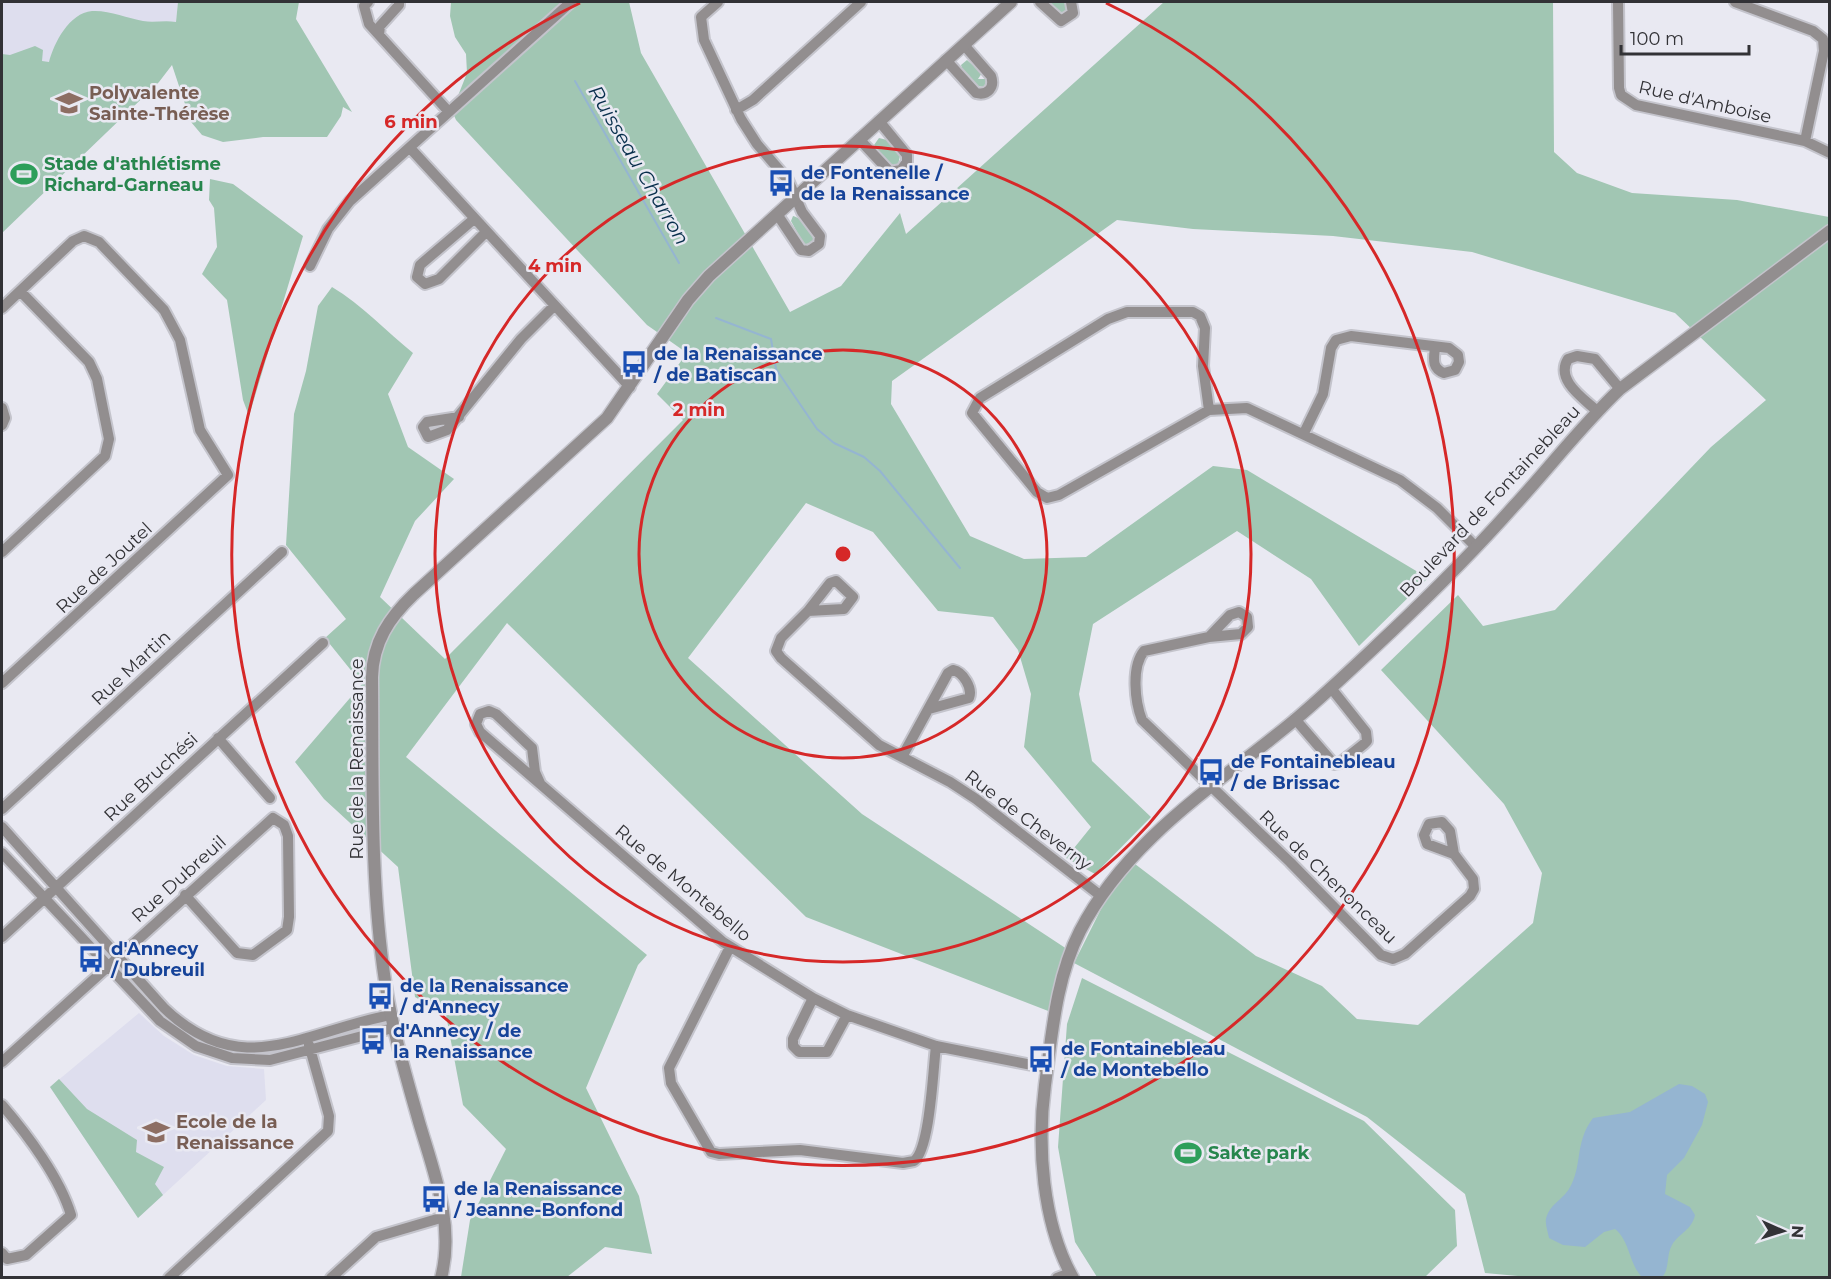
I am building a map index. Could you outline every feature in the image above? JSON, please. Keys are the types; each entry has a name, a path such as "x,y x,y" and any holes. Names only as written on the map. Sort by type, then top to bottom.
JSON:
{"street":[{"path":"368,2 364,6 369,24 449,112"},
{"path":"379,35 380,26 399,5 399,2"},
{"path":"310,266 336,217 571,2"},
{"path":"718,2 701,17 704,40 736,110 753,138 788,180 802,212 820,236 816,247 807,252 800,249 789,228 777,214"},
{"path":"736,110 753,100 861,2"},
{"name":"Rue de la Renaissance","path":"441,1278 446,1244 444,1217 392,1022 380,945 374,861 372,677 377,645 387,624 409,598 588,437 612,412 698,287 1011,2"},
{"path":"1040,2 1061,21 1070,18 1073,13 1071,2"},
{"name":"Rue d'Amboise","path":"1618,2 1619,87 1626,100 1636,105 1804,141 1830,153"},
{"path":"1735,2 1813,31 1823,39 1824,51 1804,141"},
{"path":"946,60 976,93 989,90 993,82 991,76 964,45"},
{"path":"860,139 890,172 901,170 907,162 906,153 879,121"},
{"path":"410,147 630,387"},
{"path":"474,219 420,265 417,277 419,281 425,284 439,279 486,232"},
{"name":"Boulevard de Fontainebleau","path":"1058,1278 1072,1275 1051,1216 1043,1171 1042,1115 1047,1068 1062,983 1069,958 1080,931 1101,896 1143,844 1331,688 1476,547 1596,411 1620,389 1830,231"},
{"name":"Rue de Joutel","path":"2,684 228,475 200,430 180,340 164,310 99,242 84,236 73,241 20,291"},
{"path":"2,308 20,291 88,362 97,379 109,439 105,456 2,552"},
{"path":"459,417 521,339 554,306"},
{"path":"1209,410 1203,366 1206,327 1200,316 1192,312 1127,312 1108,319 980,398 972,413 1037,492 1047,498 1059,495 1209,410 1248,408 1410,486 1476,547"},
{"path":"1304,433 1323,394 1331,348 1336,340 1351,336 1436,347"},
{"name":"Boulevard de Fontainebleau","path":"1596,411 1567,380 1564,372 1568,359 1577,356 1595,359 1620,389"},
{"path":"2,408 5,418 2,424"},
{"name":"Rue Martin","path":"2,809 282,552"},
{"name":"Rue de Cheverny","path":"808,611 780,640 777,653 875,742 950,782 976,799 1101,896"},
{"path":"1209,637 1144,651 1138,662 1136,687 1140,716 1145,724 1211,786"},
{"name":"Rue Bruchési","path":"2,937 323,643"},
{"path":"1295,719 1334,764 1340,763 1364,744 1367,741 1366,732 1331,688"},
{"path":"902,757 929,709"},
{"name":"Rue de Montebello","path":"540,783 535,772 535,754 532,747 496,714 489,711 480,714 476,724 478,729 540,783 729,947 813,998 847,1015 936,1046 1047,1068"},
{"path":"218,738 270,798"},
{"name":"Rue de Chenonceau","path":"1211,786 1287,859 1381,955 1389,959 1405,954 1470,897 1474,889 1473,879 1454,854"},
{"name":"Rue Dubreuil","path":"2,1062 117,956 185,895 273,818 284,825 288,836 289,917 287,930 253,955 237,953 185,895"},
{"path":"2,827 172,1015 207,1037 231,1045 256,1048 275,1047 392,1022"},
{"path":"2,853 165,1026 203,1049 251,1061 275,1060 311,1051 392,1022"},
{"path":"729,947 669,1068 671,1083 711,1152 719,1154 800,1150 911,1163 921,1153 936,1046"},
{"path":"813,998 793,1039 793,1046 799,1052 821,1054 827,1052 847,1015"},
{"path":"169,1278 328,1131 329,1116 307,1039"},
{"path":"2,1105 17,1122 65,1195 71,1215 26,1255 7,1259 2,1253"},
{"path":"331,1278 376,1237 444,1217"}],"shaded area":[{"name":"Polyvalente Sainte-Thérèse","path":"2,2 178,2 176,22 159,82 2,233"},
{"name":"Ecole de la Renaissance","path":"139,1013 164,1036 194,1055 227,1066 264,1069 266,1100 138,1218 50,1087"}],"green space":[{"path":"178,2 299,2 296,19 352,112 343,107 341,116 327,137 263,137 223,142 202,135 191,122 172,65 159,82 2,233 2,54 10,55 35,46 43,50 42,61 49,62 64,30 76,17 84,13 98,11 143,21 176,22"},
{"path":"451,2 629,2 641,53 790,312 841,286 900,213 906,234 1164,2 1553,2 1554,152 1577,173 1632,193 1737,200 1829,217 1829,1277 1540,1278 1485,1273 1465,1194 1367,1117 1074,963 1106,899 1135,864 1256,956 1322,986 1357,1019 1418,1025 1533,923 1542,873 1504,804 1381,670 1458,595 1483,626 1555,610 1711,447 1766,400 1675,313 1472,252 1333,236 1193,229 1117,220 892,381 891,404 970,536 1024,559 1086,557 1213,466 1247,470 1428,578 1359,646 1311,579 1237,531 1093,624 1079,694 1092,761 1151,817 1095,874 1066,858 1091,827 1024,747 1031,694 1018,650 993,617 938,611 873,532 806,503 688,658 862,814 1073,953 1056,1014 806,917 507,623 406,757 647,955 638,965 586,1088 639,1196 652,1254 605,1247 567,1277 461,1277 470,1220 506,1149 463,1105 446,1015 415,997 398,867 324,799 295,762 362,684 325,638 346,619 286,545 294,414 306,371 318,306 332,287 364,310 413,353 388,394 408,447 454,479 415,521 380,597 445,659 683,420 657,394 687,353 647,325 456,120 452,111 467,73 466,54 455,37 450,16"},
{"path":"1048,2 1064,2 1068,10 1060,14"},
{"path":"967,60 982,73 978,79 987,79 984,87 977,86 963,71 961,65"},
{"path":"879,138 887,140 900,156 898,165 890,165 874,145"},
{"path":"210,179 233,184 303,236 249,416 243,400 227,300 202,274 217,247 214,208 209,200"},
{"path":"793,216 803,222 811,233 814,241 808,246 804,245 791,221"},
{"path":"1082,978 1364,1121 1455,1210 1457,1246 1425,1277 1097,1277 1075,1242 1058,1147 1067,1024"},
{"path":"59,1079 87,1109 137,1140 136,1152 164,1167 155,1184 163,1195 138,1218 50,1087"}],"water":[{"path":"1679,1084 1692,1086 1705,1094 1708,1102 1702,1125 1684,1158 1667,1175 1665,1194 1690,1207 1695,1215 1688,1228 1672,1245 1662,1277 1642,1277 1634,1266 1624,1240 1615,1229 1604,1232 1585,1247 1563,1245 1549,1238 1546,1219 1553,1206 1569,1189 1576,1172 1583,1136 1593,1118 1630,1112"}],"waterway":[{"name":"Ruisseau Charron","path":"575,81 679,263"},
{"name":"Ruisseau Charron","path":"716,318 771,339 776,369 817,429 834,443 864,457 880,471 960,568"}],"place":[{"name":"Polyvalente Sainte-Thérèse","path":"69,103"},
{"name":"Stade d'athlétisme Richard-Garneau","path":"24,174"},
{"name":"de Fontenelle / de la Renaissance","path":"781,183"},
{"name":"de la Renaissance / de Batiscan","path":"634,364"},
{"name":"de Fontainebleau / de Brissac","path":"1211,772"},
{"name":"d'Annecy / Dubreuil","path":"91,959"},
{"name":"de la Renaissance / d'Annecy","path":"380,996"},
{"name":"d'Annecy / de la Renaissance","path":"373,1041"},
{"name":"de Fontainebleau / de Montebello","path":"1041,1059"},
{"name":"Ecole de la Renaissance","path":"156,1132"},
{"name":"Sakte park","path":"1188,1153"},
{"name":"de la Renaissance / Jeanne-Bonfond","path":"434,1199"}]}
